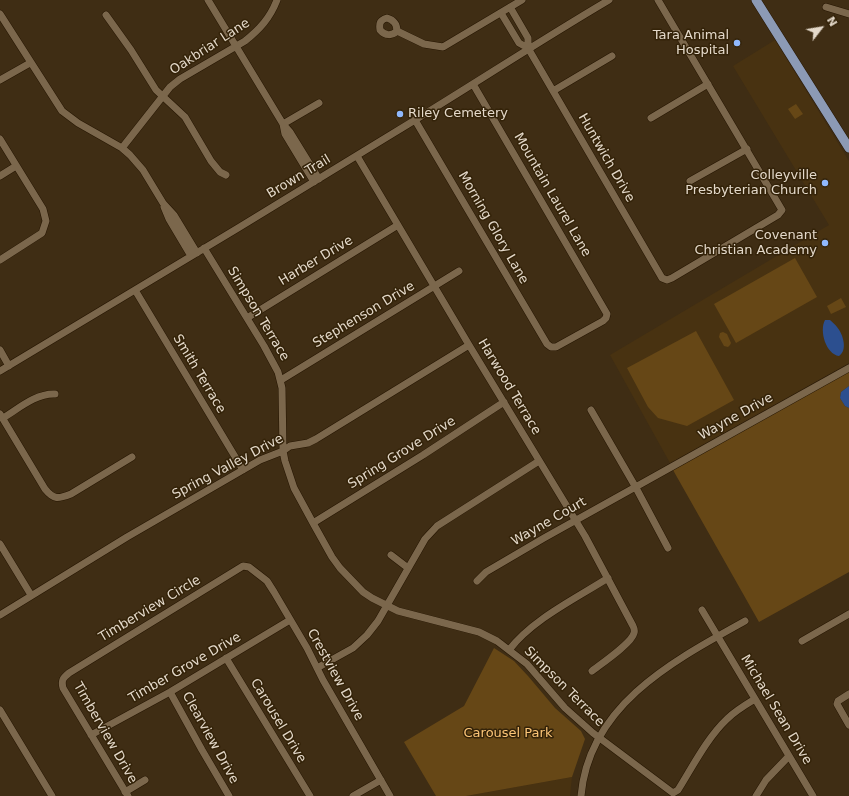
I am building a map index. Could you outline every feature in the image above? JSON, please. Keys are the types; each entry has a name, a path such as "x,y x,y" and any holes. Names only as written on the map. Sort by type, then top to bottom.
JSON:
{"main road":[{"path":"756,0 849,148"}],"street":[{"path":"208,0 235,47 283,124 285,134 316,181"},
{"name":"Oakbriar Lane","path":"122,148 170,87 180,79 245,41 262,27 277,0"},
{"path":"397,31 424,44 443,47 522,0"},
{"name":"Brown Trail","path":"0,371 316,181 473,84 528,48 609,0"},
{"path":"658,0 747,149 690,182"},
{"path":"501,13 519,43 528,48 528,38 510,7"},
{"path":"826,7 849,14"},
{"path":"0,14 62,111 78,123 122,148 143,170 163,203 174,216 194,255"},
{"path":"106,16 156,90 185,117 211,161 220,172 226,176"},
{"name":"Huntwich Drive","path":"528,48 662,278 664,279 672,278 778,215 782,210 747,149"},
{"path":"553,91 612,56"},
{"path":"0,80 30,63"},
{"name":"Mountain Laurel Lane","path":"473,84 607,314 606,318 564,343 556,347 551,347"},
{"path":"651,118 708,84"},
{"path":"283,124 319,103"},
{"name":"Morning Glory Lane","path":"415,120 547,344 551,347"},
{"path":"0,139 43,209 46,221 44,230 37,237 0,260"},
{"name":"Harwood Terrace","path":"357,156 469,345 576,520 634,626 634,634 622,647 592,671"},
{"path":"0,176 16,166"},
{"name":"Harber Drive","path":"247,318 398,225"},
{"name":"Simpson Terrace","path":"204,248 264,346 278,372 282,388 283,451 294,488 332,557 347,576 363,592 398,611 479,632 497,641 527,664 566,708 598,738 669,792 676,792 720,727 734,712 755,699"},
{"name":"Stephenson Drive","path":"281,380 459,271"},
{"name":"Smith Terrace","path":"135,290 243,470"},
{"name":"Spring Valley Drive","path":"0,615 127,537 260,460 283,451 290,446 316,439 469,345"},
{"path":"0,350 9,366"},
{"name":"Wayne Drive","path":"635,486 849,368"},
{"path":"54,394 40,396 1,416 45,489 53,497 57,498 71,494 132,457"},
{"name":"Spring Grove Drive","path":"313,523 423,455 504,402"},
{"path":"591,410 635,486 668,548"},
{"path":"317,668 353,648 367,635 378,621 425,539 437,526 539,461"},
{"name":"Wayne Court","path":"477,581 486,572 635,486"},
{"path":"0,544 31,595"},
{"path":"391,556 408,568"},
{"name":"Timberview Circle","path":"62,682 63,678 69,673 243,566 254,570"},
{"name":"Crestview Drive","path":"254,570 266,581 307,648 390,796"},
{"path":"509,650 515,641 536,623 608,578"},
{"name":"Michael Sean Drive","path":"702,610 813,796"},
{"path":"802,641 849,614"},
{"name":"Timber Grove Drive","path":"91,735 170,692 290,620"},
{"path":"581,796 587,763 598,738 618,710 644,685 678,659 745,621"},
{"name":"Carousel Drive","path":"226,658 310,796"},
{"name":"Timberview Drive","path":"62,682 63,688 126,794"},
{"name":"Clearview Drive","path":"170,692 229,796"},
{"path":"849,694 838,701 837,704 849,725"},
{"path":"0,710 52,796"},
{"path":"756,796 766,780 789,756"},
{"path":"126,794 145,780"},
{"path":"353,796 381,780"}],"shaded area":[{"name":"Covenant Christian Academy","path":"775,40 849,161 849,363 670,463 610,355 829,225 733,66"},
{"path":"572,777 570,796 466,796"}],"green space":[{"path":"796,104 803,114 795,119 788,109"},
{"path":"795,258 817,297 736,343 714,304"},
{"path":"841,298 846,307 831,314 827,306"},
{"path":"696,331 734,400 687,426 658,418 648,407 627,368"},
{"path":"723,332 727,334 731,343 728,347 724,346 719,337 720,333"},
{"path":"849,371 849,386 841,392 840,398 845,406 849,408 849,572 759,622 673,470"},
{"name":"Carousel Park","path":"494,648 514,661 555,708 581,731 585,739 572,777 466,796 436,796 404,742 464,706"}],"water":[{"path":"825,320 830,320 841,334 844,346 842,353 839,356 830,351 827,347 823,336 823,325"},
{"path":"849,386 849,408 845,406 840,398 841,392"}],"place":[{"name":"Tara Animal Hospital","path":"737,43"},
{"name":"Riley Cemetery","path":"400,114"},
{"name":"Colleyville Presbyterian Church","path":"825,183"},
{"name":"Covenant Christian Academy","path":"825,243"}]}
